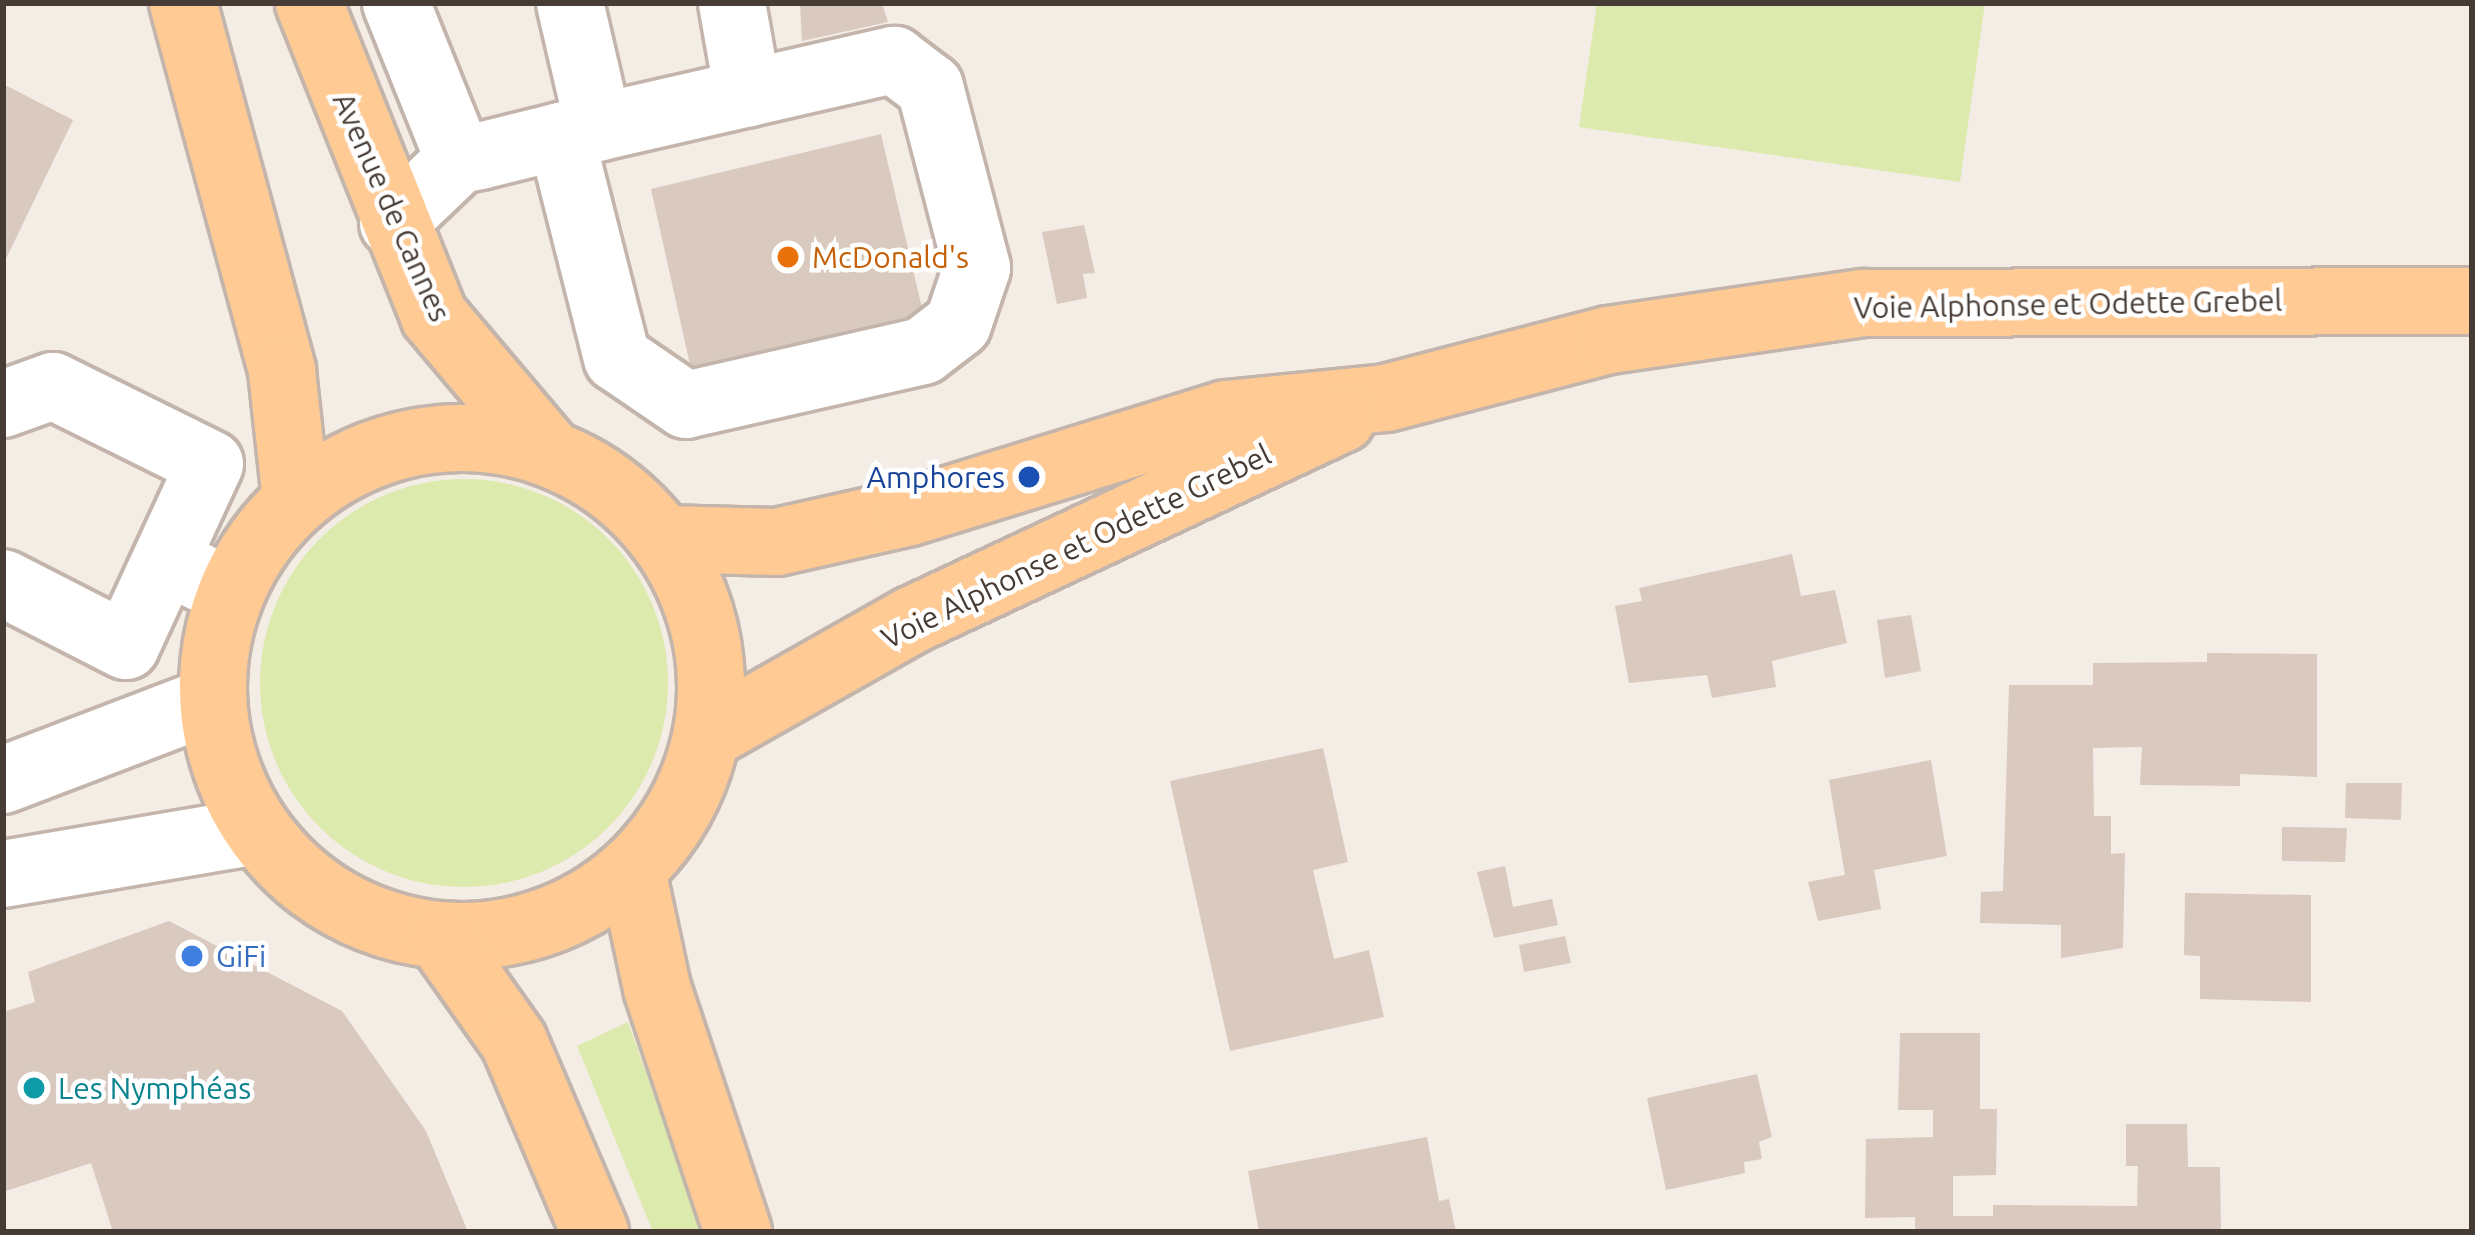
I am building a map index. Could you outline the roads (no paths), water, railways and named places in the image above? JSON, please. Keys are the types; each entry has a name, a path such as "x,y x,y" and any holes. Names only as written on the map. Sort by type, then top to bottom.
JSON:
{"main road":[{"path":"182,3 282,371 296,500"},
{"name":"Avenue de Cannes","path":"309,3 434,316 548,451"},
{"name":"Voie Alphonse et Odette Grebel","path":"664,539 778,542 910,512 1226,414 1386,398 1609,340 1864,303 2472,301"},
{"name":"Voie Alphonse et Odette Grebel","path":"707,736 912,620 1386,398"},
{"path":"483,436 548,451 613,487 664,539 706,634 713,684 707,736 684,801 632,871 590,903 543,924 440,937 369,920 307,884 256,831 225,768 212,700 214,645 230,592 258,542 296,500 351,461 415,440 483,436"},
{"path":"632,871 658,988 738,1232"},
{"path":"440,937 514,1042 595,1232"}],"street":[{"path":"395,3 459,160"},
{"path":"393,223 459,160 580,132 748,94 894,60 930,87 977,268 958,324 923,351 686,405 617,358 580,132 570,3"},
{"path":"732,3 748,94"},
{"path":"3,404 53,386 210,464 126,646 3,583"},
{"path":"166,561 230,592"},
{"path":"3,780 212,700"},
{"path":"24,870 80,788 137,729"},
{"path":"24,870 256,831"}],"place":[{"name":"McDonald's","path":"788,257"},
{"name":"Amphores","path":"1029,477"},
{"name":"GiFi","path":"192,956"},
{"name":"Les Nymphéas","path":"34,1088"}]}
